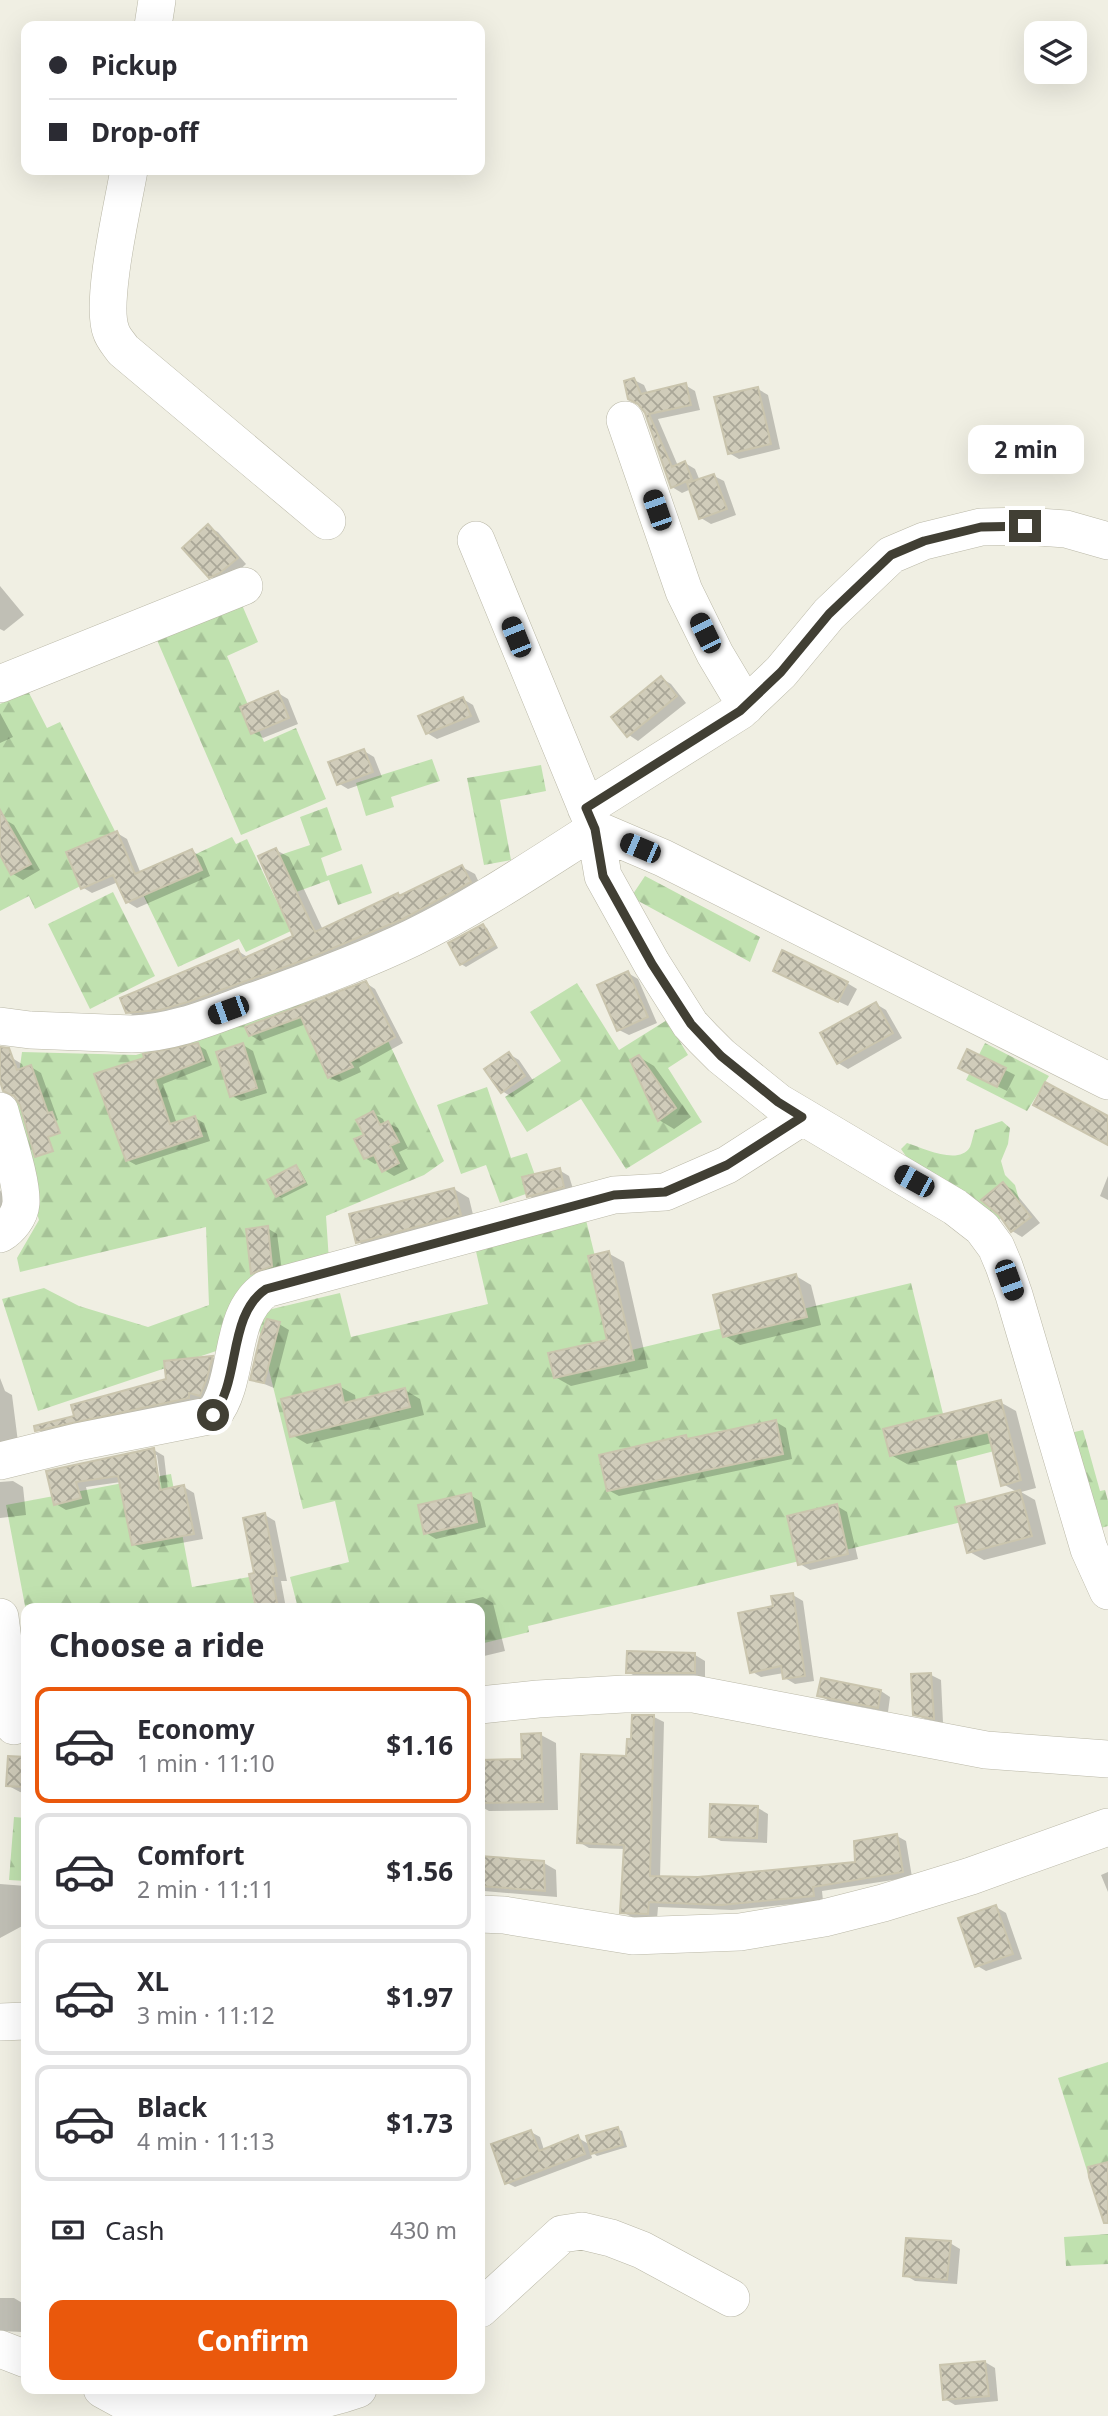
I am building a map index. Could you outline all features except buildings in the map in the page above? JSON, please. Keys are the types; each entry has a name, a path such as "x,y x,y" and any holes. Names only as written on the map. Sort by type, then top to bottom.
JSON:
{"lane":[{"path":"154,21 157,0"},
{"path":"127,175 110,281 108,313 111,331 123,350 327,521"},
{"path":"625,420 684,591 715,654 746,706"},
{"path":"0,1026 30,1030 147,1034 183,1026 317,979 412,938 480,901 746,706 781,672 829,614 891,555 924,541 981,527 1066,529 1108,541"},
{"path":"476,540 590,818 603,876 652,964 691,1024 721,1056 778,1102 955,1207 982,1228 996,1247 1014,1295 1089,1549 1108,1591"},
{"path":"0,684 244,586"},
{"path":"590,818 663,858 1108,1081"},
{"path":"0,1111 21,1205 8,1229 0,1234"},
{"path":"0,1461 77,1442 213,1415 225,1397 247,1310 257,1295 266,1289 614,1195 665,1192 727,1165 802,1117"},
{"path":"0,1617 13,1728"},
{"path":"485,1704 538,1699 694,1694 986,1750 1108,1759"},
{"path":"485,1913 633,1936 740,1932 824,1918 883,1903 971,1876 1108,1828"},
{"path":"0,2022 21,2021"},
{"path":"485,2304 562,2234 582,2231 642,2250 732,2298"},
{"path":"0,2349 21,2357"},
{"path":"111,2394 148,2414 261,2409 310,2402 340,2394"}],"green space":[{"path":"242,605 258,642 227,656 264,742 296,728 326,799 241,835 157,640"},
{"path":"28,691 47,728 60,722 130,861 35,909 29,896 0,911 0,704"},
{"path":"432,759 440,781 391,797 394,807 366,816 356,783"},
{"path":"541,765 546,791 500,800 511,860 484,865 467,778"},
{"path":"327,807 342,850 321,858 327,876 362,864 372,893 338,905 329,880 288,895 274,857 310,845 300,817"},
{"path":"232,837 236,844 247,839 291,931 246,952 239,939 178,967 137,882"},
{"path":"645,876 760,937 750,962 631,897"},
{"path":"113,892 155,976 90,1009 48,924"},
{"path":"577,983 619,1050 667,1020 688,1055 668,1068 702,1122 626,1169 581,1099 527,1132 505,1097 561,1061 530,1012"},
{"path":"362,985 444,1161 424,1175 326,1216 329,1261 238,1291 228,1347 38,1411 2,1299 44,1288 79,1306 148,1327 209,1305 206,1227 20,1272 17,1258 39,1220 11,1131 22,1052 136,1055"},
{"path":"985,1043 1049,1076 1027,1111 966,1080"},
{"path":"487,1087 511,1158 527,1153 540,1189 500,1203 486,1165 461,1174 437,1105"},
{"path":"1002,1121 1010,1128 1008,1144 1001,1161 1005,1175 1015,1185 1020,1203 995,1223 910,1162 901,1149 907,1143 940,1154 958,1155 970,1147 975,1130"},
{"path":"586,1220 619,1353 911,1283 945,1422 989,1412 998,1450 956,1461 970,1520 528,1626 529,1632 485,1643 485,1603 297,1603 290,1577 349,1562 335,1501 303,1509 255,1313 340,1293 351,1337 488,1304 475,1247"},
{"path":"1083,1430 1100,1491 1105,1490 1108,1501 1108,1526 1093,1530 1066,1434"},
{"path":"171,1474 192,1587 249,1577 254,1603 24,1603 6,1505"},
{"path":"14,1817 21,1818 21,1881 9,1880"},
{"path":"1108,2062 1108,2171 1089,2177 1058,2078"},
{"path":"1108,2234 1108,2264 1066,2266 1064,2237"}],"route":[{"path":"213,1415 225,1397 247,1310 257,1295 266,1289 614,1195 665,1192 727,1165 802,1117 778,1102 721,1056 691,1024 652,964 603,876 595,829 586,808 740,711 781,672 829,614 891,555 924,541 981,527 1025,526"}]}
